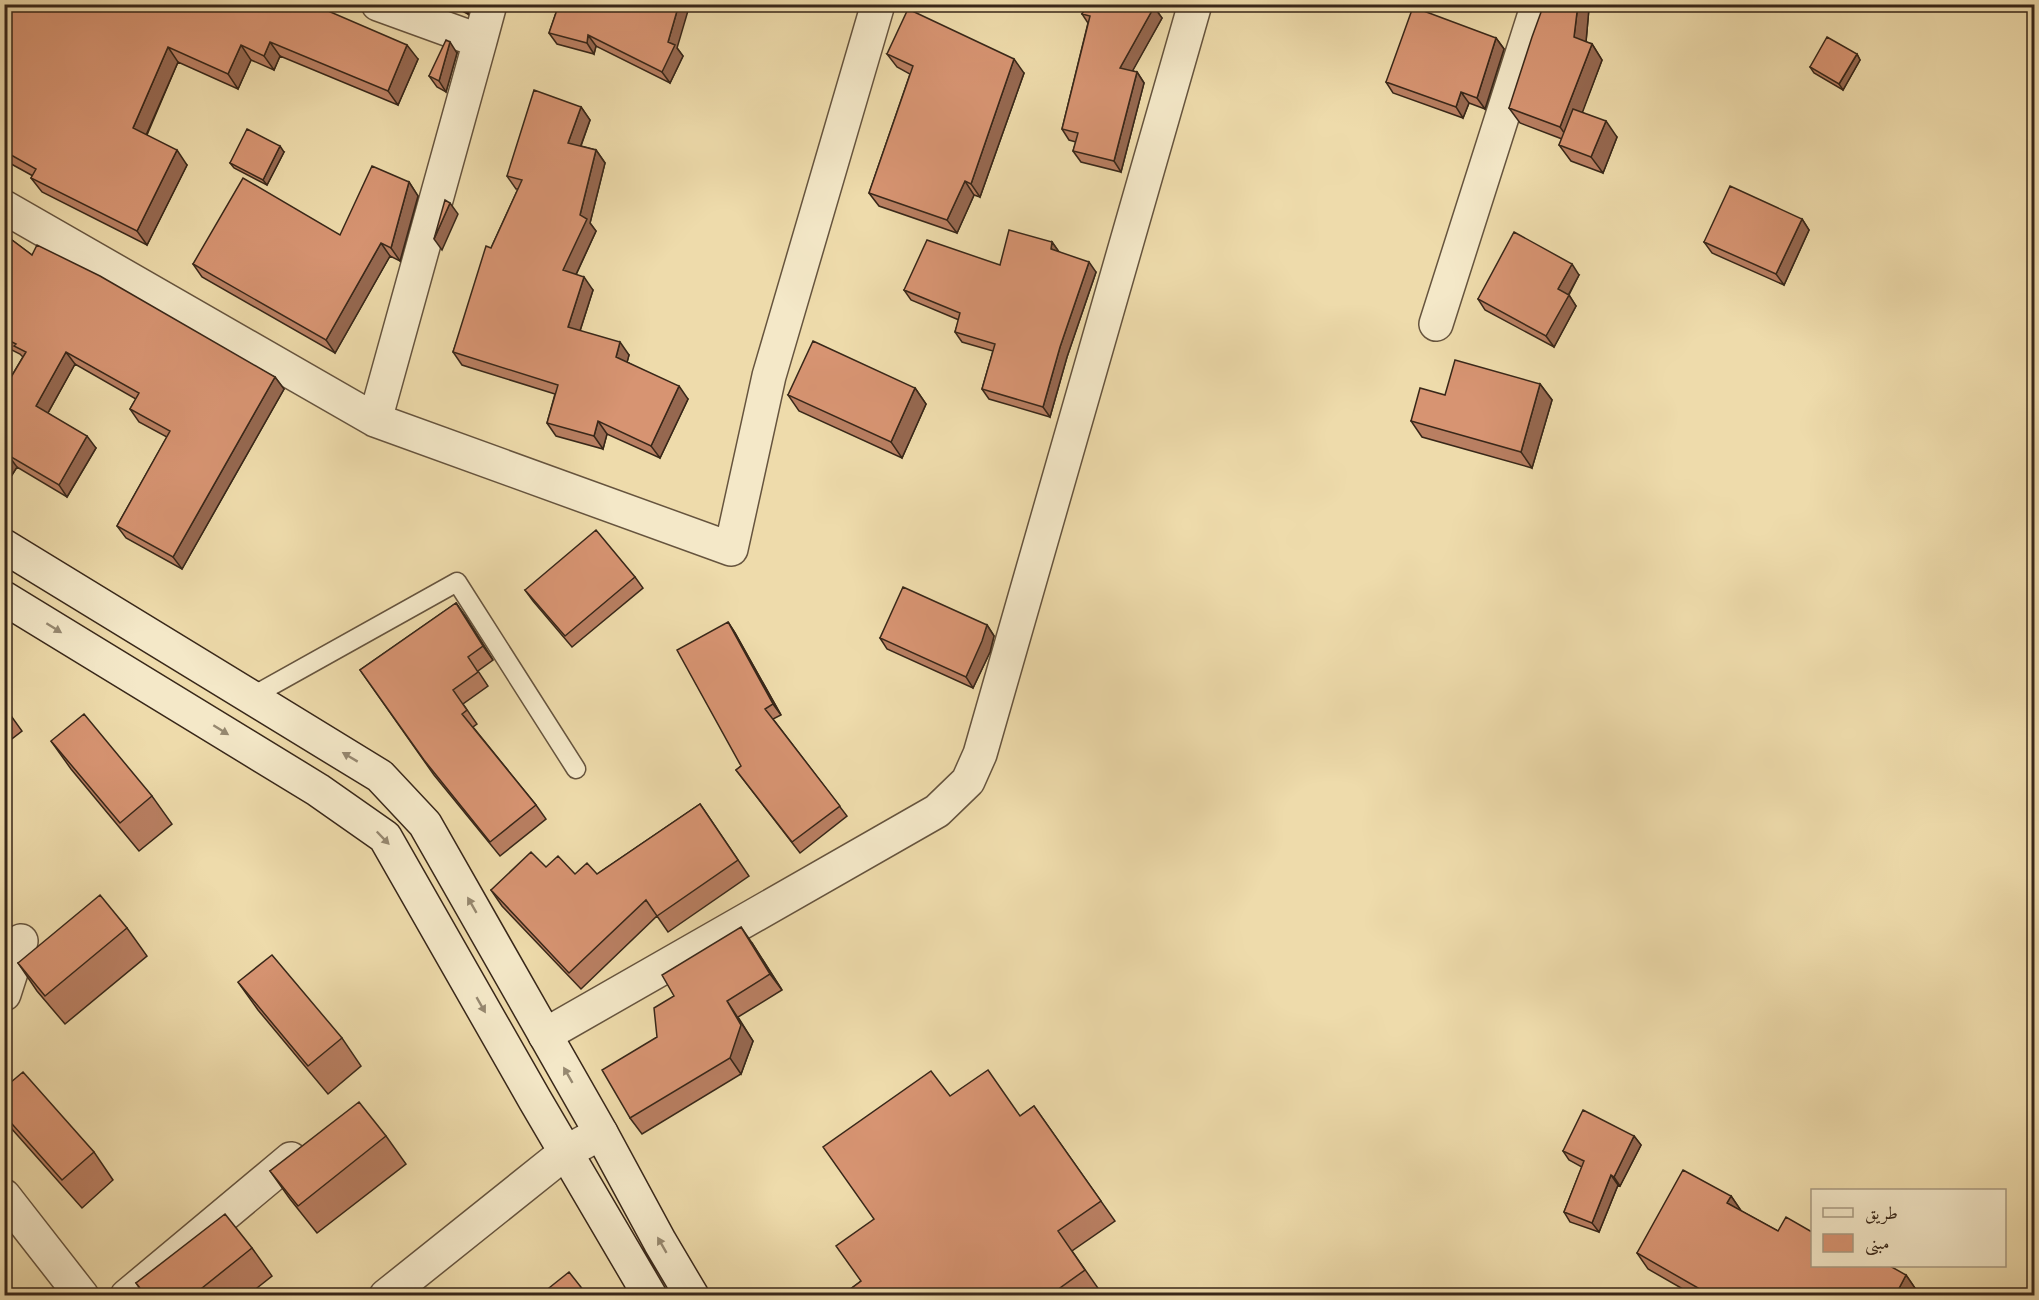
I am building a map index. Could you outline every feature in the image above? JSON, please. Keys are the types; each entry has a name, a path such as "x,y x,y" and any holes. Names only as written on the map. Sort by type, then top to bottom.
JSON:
{"street":[{"path":"378,4 480,40"},
{"path":"375,420 490,4"},
{"path":"4,207 375,420 731,549 770,376 878,4"},
{"path":"545,1035 937,811 968,781 980,754 1195,4"},
{"path":"1436,324 1538,4"},
{"path":"4,546 380,776 425,824 692,1296"},
{"path":"4,598 318,790 385,837 650,1296"},
{"path":"4,994 21,941"},
{"path":"386,1296 566,1152 601,1133"},
{"path":"127,1296 291,1159"},
{"path":"4,1196 82,1296"}],"lane":[{"path":"251,697 458,582 576,769"}],"building":[{"path":"4,4 312,4 407,45 388,91 270,42 264,56 241,45 228,74 168,47 133,128 177,150 137,231 31,178 36,169 4,151"},
{"path":"559,4 679,4 668,42 675,45 662,72 588,35 587,43 549,33"},
{"path":"1088,4 1149,4 1154,7 1120,68 1137,72 1114,161 1073,151 1078,133 1062,129 1090,16 1082,14"},
{"path":"1544,4 1578,4 1574,37 1592,44 1560,127 1509,108"},
{"path":"1413,7 1496,38 1477,98 1461,92 1456,107 1386,82"},
{"path":"908,9 1014,59 971,184 965,181 947,220 869,193 913,66 887,54"},
{"path":"1827,37 1857,54 1839,84 1810,67"},
{"path":"446,40 450,42 439,81 429,76"},
{"path":"534,90 581,107 568,143 596,150 580,215 587,219 563,270 584,277 568,327 620,342 616,357 679,386 651,446 598,421 594,436 547,423 558,385 453,352 486,246 491,248 522,180 507,176"},
{"path":"1573,109 1606,121 1591,157 1559,145"},
{"path":"247,129 280,146 263,180 230,163"},
{"path":"372,166 409,182 391,248 381,243 326,340 193,264 243,178 340,235"},
{"path":"1730,186 1802,219 1776,274 1704,242"},
{"path":"445,200 450,203 434,239"},
{"path":"1009,230 1052,242 1051,249 1089,262 1060,347 1043,407 982,389 995,344 955,332 960,313 904,290 927,240 1000,265"},
{"path":"1514,232 1572,264 1558,289 1569,295 1546,336 1478,299"},
{"path":"4,234 32,255 37,245 100,276 275,377 173,557 117,526 170,431 130,409 139,393 66,352 36,406 87,436 59,485 8,455 4,462 4,389 26,352 4,338 4,301 11,289 4,284"},
{"path":"813,341 915,388 891,442 788,395"},
{"path":"1455,360 1540,384 1521,452 1411,421 1420,388 1445,395"},
{"path":"596,530 635,577 565,636 525,590"},
{"path":"903,587 987,625 966,677 880,638"},
{"path":"456,603 483,646 468,657 478,672 453,690 467,710 462,714 536,805 490,842 424,760 360,670"},
{"path":"728,622 773,704 765,709 840,806 792,842 736,770 741,766 677,650"},
{"path":"84,714 152,796 120,823 51,741"},
{"path":"700,804 738,860 657,916 646,900 569,973 491,890 531,852 546,867 558,856 575,874 587,863 597,874"},
{"path":"100,895 127,928 45,996 18,963"},
{"path":"741,927 770,974 727,1001 741,1025 730,1058 630,1118 602,1070 657,1037 654,1008 674,996 662,975"},
{"path":"272,955 342,1038 308,1066 238,982"},
{"path":"988,1070 1020,1116 1034,1106 1101,1201 1058,1231 1085,1270 1053,1293 1055,1296 841,1296 861,1281 836,1246 874,1219 823,1147 931,1071 950,1096"},
{"path":"23,1072 94,1152 62,1180 4,1115 4,1088"},
{"path":"359,1102 386,1136 298,1206 270,1171"},
{"path":"1583,1110 1634,1136 1614,1177 1611,1175 1592,1223 1564,1212 1584,1161 1563,1151"},
{"path":"1683,1170 1731,1196 1727,1203 1778,1231 1786,1217 1811,1231 1811,1267 1892,1267 1906,1275 1895,1296 1712,1296 1637,1253"},
{"path":"225,1214 252,1248 192,1296 146,1296 136,1283"},
{"path":"569,1272 588,1296 539,1296"}]}
